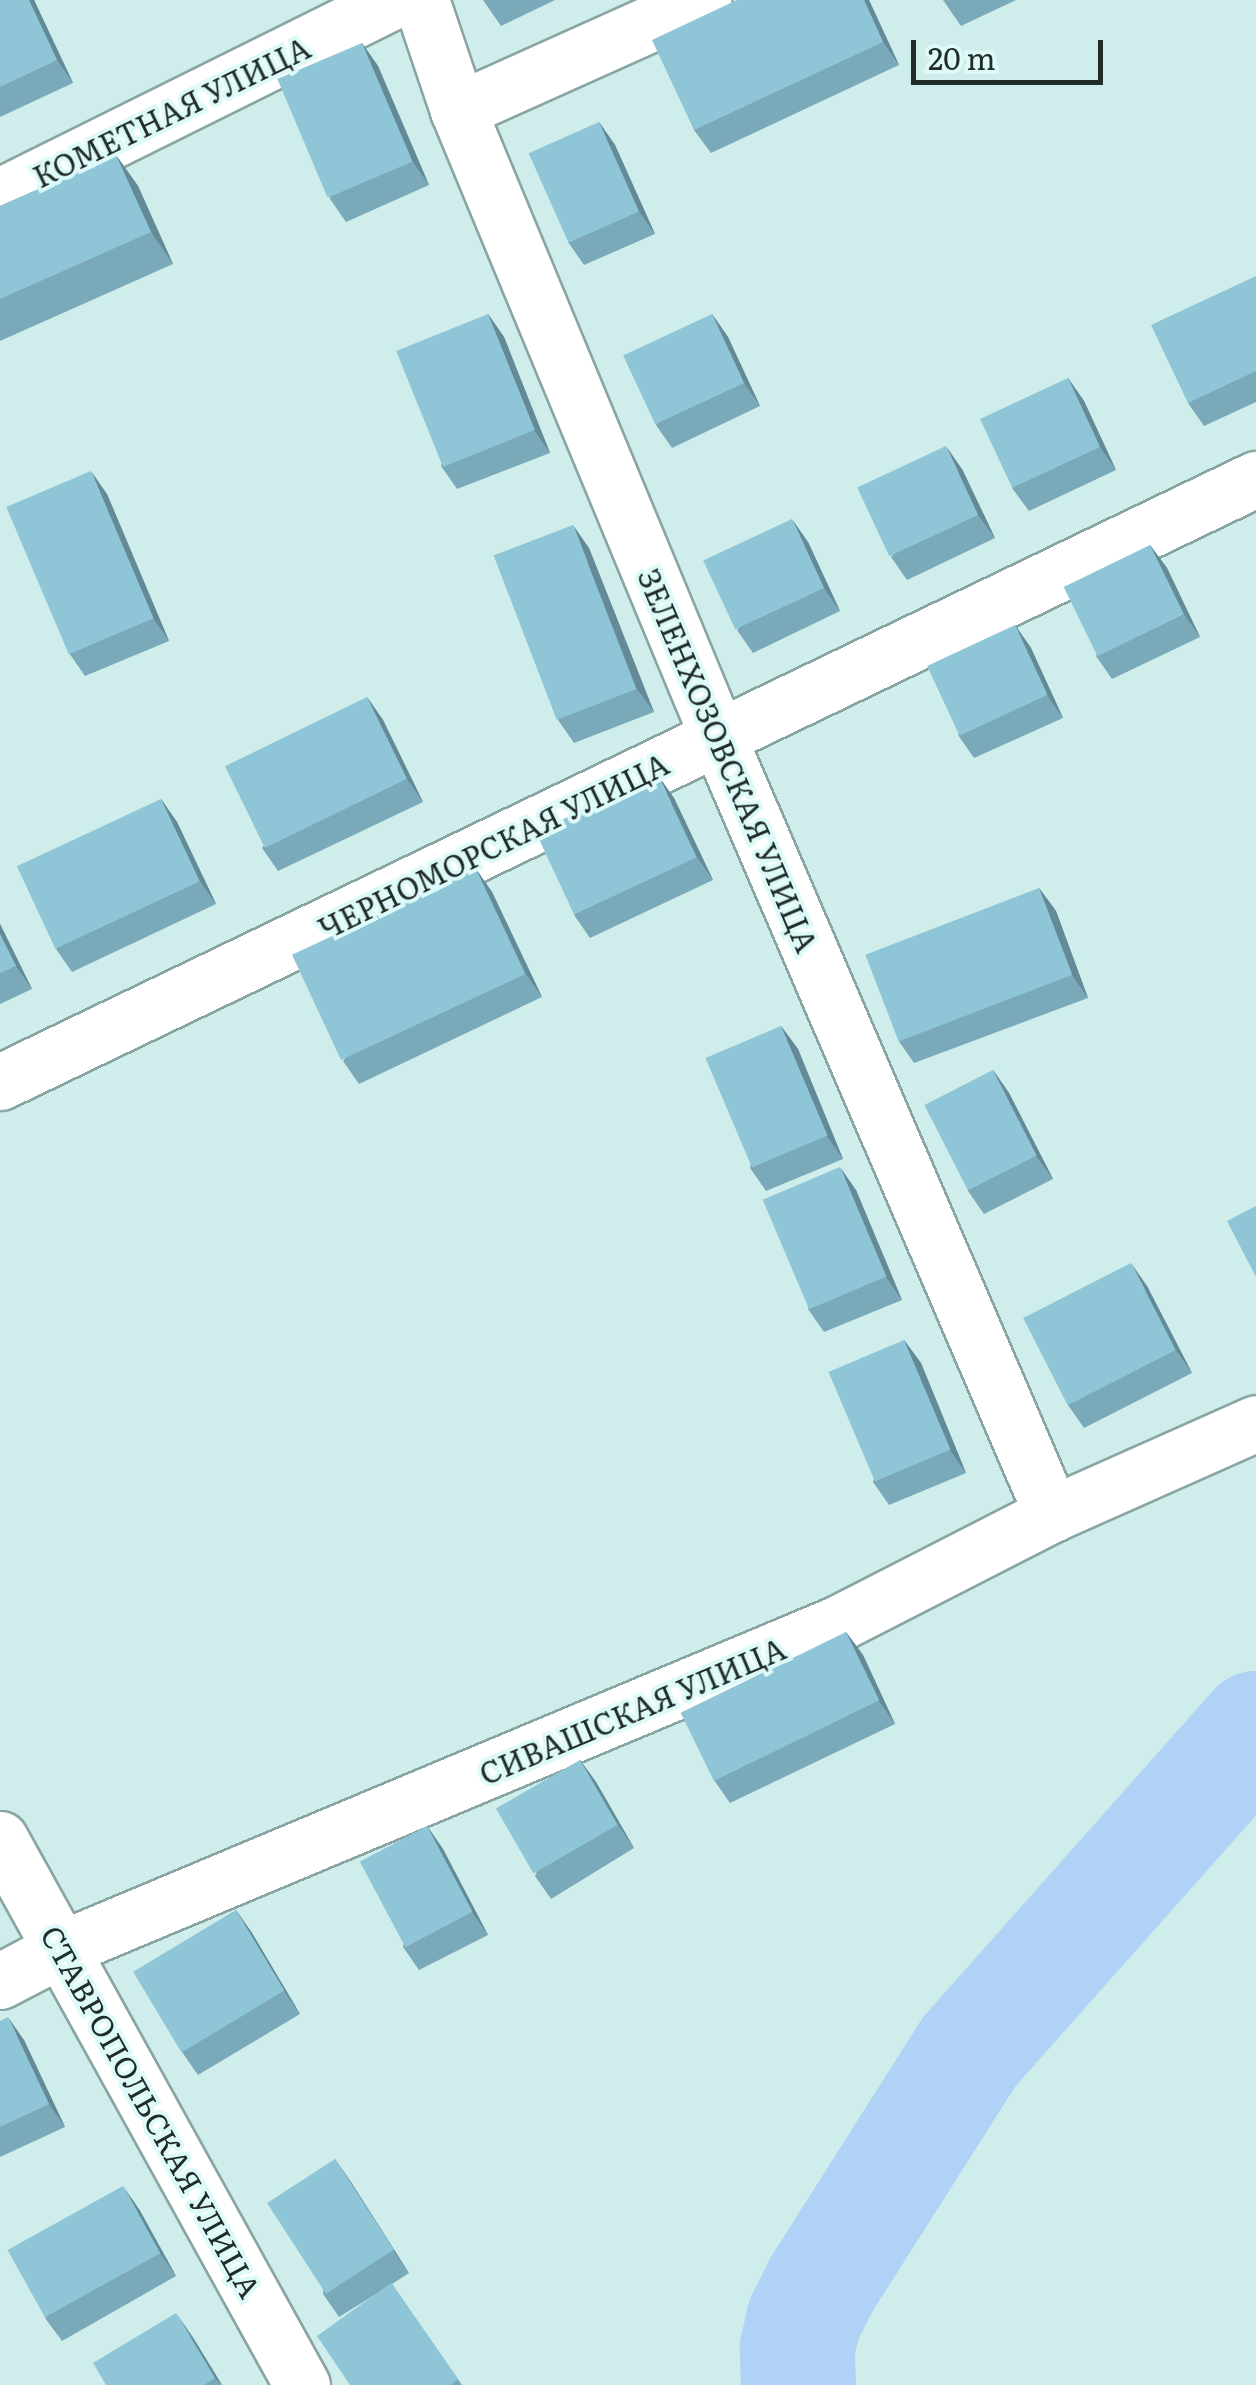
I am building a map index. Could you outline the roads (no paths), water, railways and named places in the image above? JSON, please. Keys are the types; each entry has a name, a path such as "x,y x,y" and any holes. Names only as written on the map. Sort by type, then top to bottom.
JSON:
{"street":[{"name":"КОМЕТНАЯ УЛИЦА","path":"0,196 396,0"},
{"name":"ЗЕЛЕНХОЗОВСКАЯ УЛИЦА","path":"420,0 458,110 718,737 1052,1514"},
{"path":"458,110 703,0"},
{"name":"ЧЕРНОМОРСКАЯ УЛИЦА","path":"0,1082 1256,480"},
{"name":"СИВАШСКАЯ УЛИЦА","path":"0,1981 63,1948 838,1623 1052,1514 1256,1423"},
{"name":"СТАВРОПОЛЬСКАЯ УЛИЦА","path":"0,1838 302,2385"}],"waterway":[{"path":"798,2385 797,2347 803,2320 821,2284 969,2051 1256,1728"}]}
